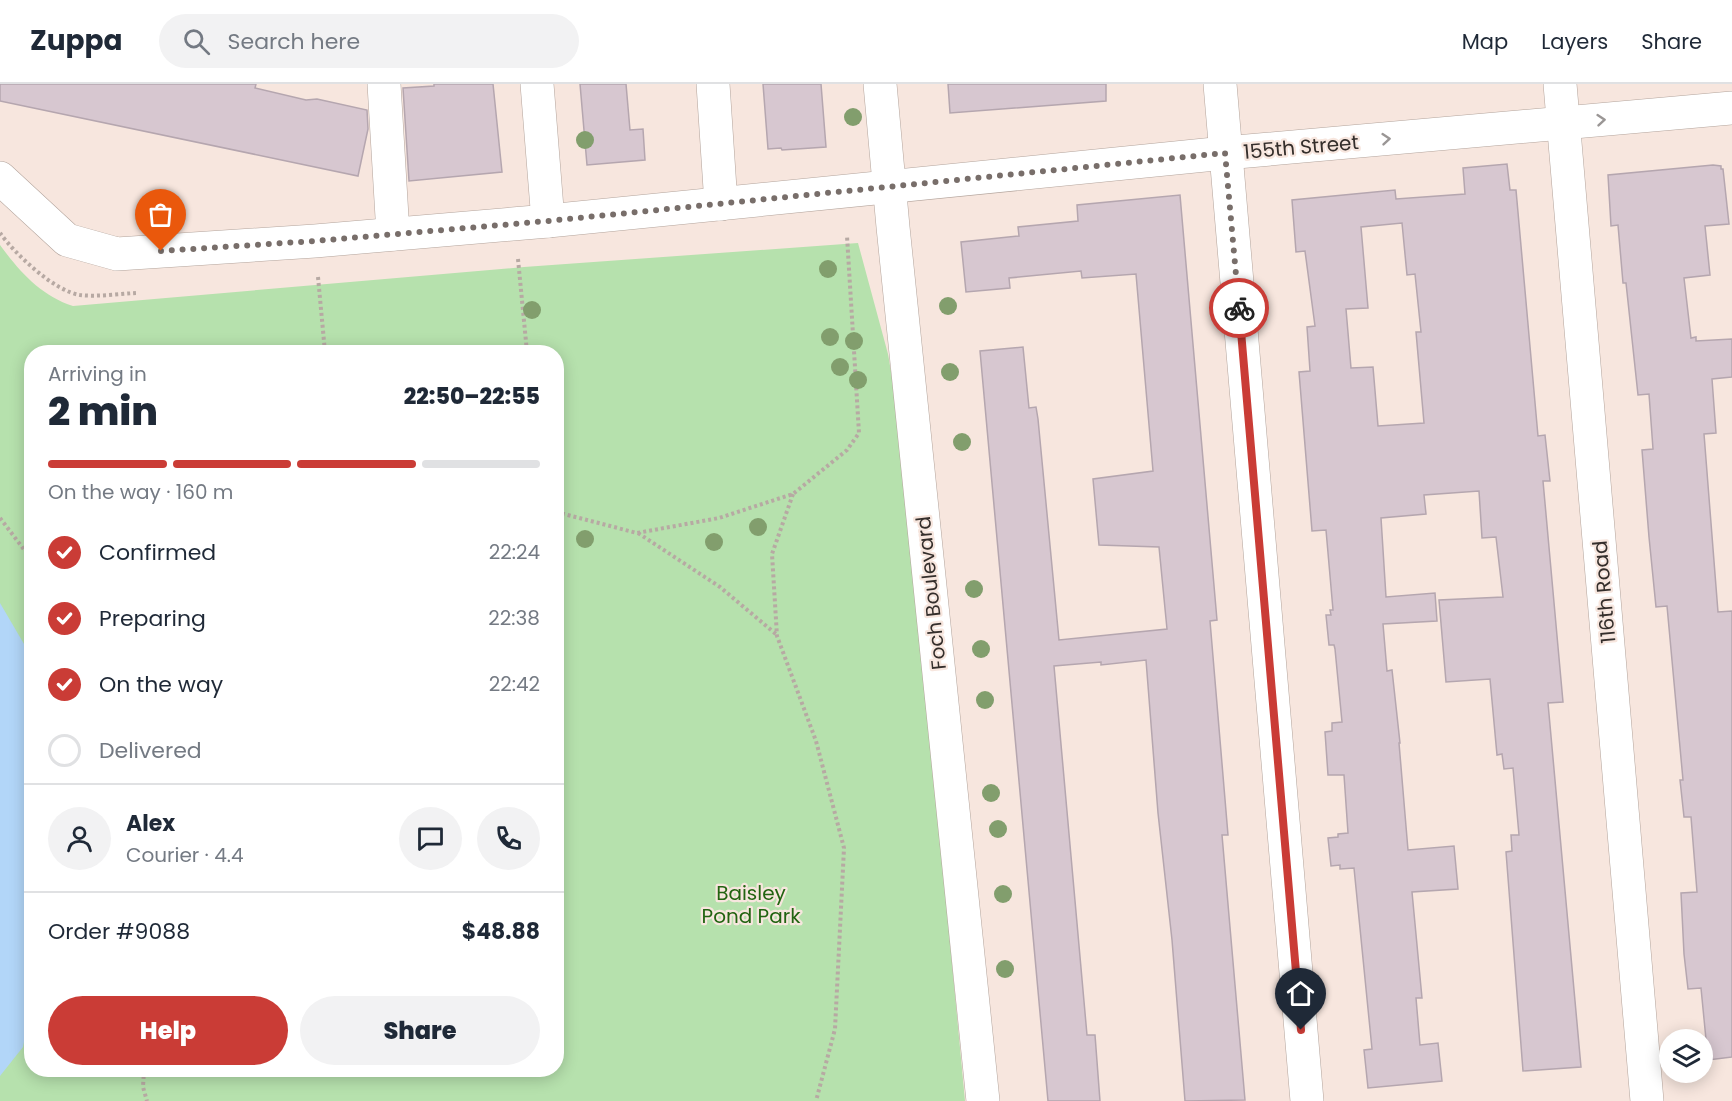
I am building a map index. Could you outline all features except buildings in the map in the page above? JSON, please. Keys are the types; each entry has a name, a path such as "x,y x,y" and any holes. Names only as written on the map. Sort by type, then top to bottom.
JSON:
{"street":[{"path":"384,84 393,234"},
{"path":"537,84 548,221"},
{"path":"713,84 721,204"},
{"name":"Foch Boulevard","path":"880,84 983,1101"},
{"path":"1220,84 1307,1101"},
{"name":"116th Road","path":"1560,84 1647,1101"},
{"name":"155th Street","path":"0,178 67,240 117,254 548,221 1225,153 1732,108"}],"path":[{"path":"0,233 51,284 68,292 81,295 136,293"},
{"path":"638,533 719,518 793,494 847,450 859,434 848,236"},
{"path":"518,259 526,345"},
{"path":"318,277 324,345"},
{"path":"793,494 772,555 777,636 816,741 844,848 835,1029 816,1101"},
{"path":"564,514 638,533 720,587 777,636"},
{"path":"0,518 24,550"},
{"path":"144,1077 143,1087 147,1101"}],"green space":[{"name":"Baisley Pond Park","path":"858,243 888,354 903,441 965,1101 0,1101 0,245 32,282 61,302 73,306 524,267"}],"water":[{"path":"0,603 24,644 24,1042 23,1047 0,1076"}],"way so far":[{"path":"161,251 315,241 548,221 1225,153 1239,308"}],"route":[{"path":"1239,308 1301,1030"}]}
